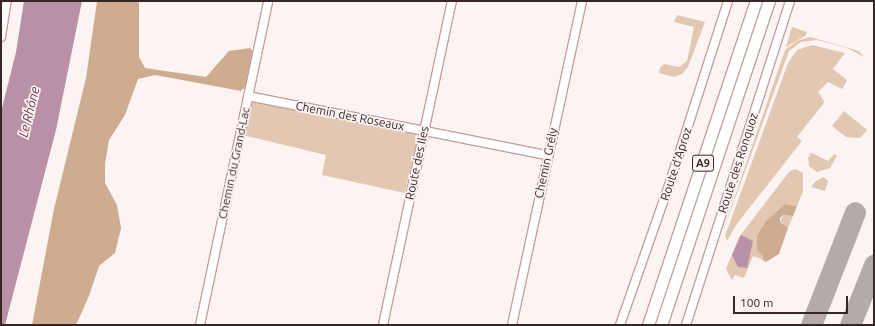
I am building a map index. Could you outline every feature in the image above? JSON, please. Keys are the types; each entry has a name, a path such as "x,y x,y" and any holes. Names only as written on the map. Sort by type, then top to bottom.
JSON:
{"highway":[{"name":"A9","path":"648,325 756,1"},
{"name":"A9","path":"661,325 769,1"}],"street":[{"path":"1,37 7,1"},
{"name":"Chemin du Grand-Lac","path":"200,325 268,1"},
{"name":"Route des Iles","path":"383,325 452,1"},
{"name":"Chemin Grély","path":"512,325 547,155 582,1"},
{"name":"Route d'Aproz","path":"620,325 728,1"},
{"name":"Route des Ronquoz","path":"686,325 790,1"},
{"name":"Chemin des Roseaux","path":"248,96 547,155"}],"shaded area":[{"path":"97,1 139,1 139,57 145,68 206,77 229,51 250,48 254,53 247,85 241,91 155,75 138,79 125,115 109,140 105,164 105,183 117,205 121,228 115,253 99,266 89,296 76,325 32,325 54,209 86,78"},
{"path":"677,15 705,22 688,67 682,74 674,77 659,73 660,68 664,64 679,67 687,61 694,27 674,22"},
{"path":"792,27 807,32 805,36 786,47"},
{"path":"810,37 859,51 864,57 847,48 817,40 801,42 789,51 721,237 785,50 797,41"},
{"path":"812,45 845,53 833,69 847,80 842,89 828,82 818,92 824,101 797,137 802,141 736,225 727,241 725,236 788,63 797,50"},
{"path":"252,100 414,133 418,138 405,193 322,175 326,155 242,135 249,103"},
{"path":"844,111 867,130 860,138 846,137 832,126"},
{"path":"812,153 828,161 834,154 837,156 830,168 817,172 809,166 808,156 811,157 809,154"},
{"path":"795,169 803,173 803,191 797,206 785,204 766,221 763,260 753,256 744,278 735,275 732,280 726,269 739,237 789,172"},
{"path":"823,177 828,181 825,191 811,187 815,182"},
{"path":"785,204 797,206 793,216 783,215 780,218 780,222 788,228 779,254 766,262 757,250 757,236 766,221"},
{"path":"783,215 793,216 788,228 780,222"}],"water":[{"name":"Le Rhône","path":"24,1 82,1 56,130 5,325 1,325 1,112 16,52"},
{"path":"741,235 753,241 747,268 738,267 732,255"}],"taxiway":[{"path":"811,325 855,212"},
{"path":"850,325 874,265"}]}
